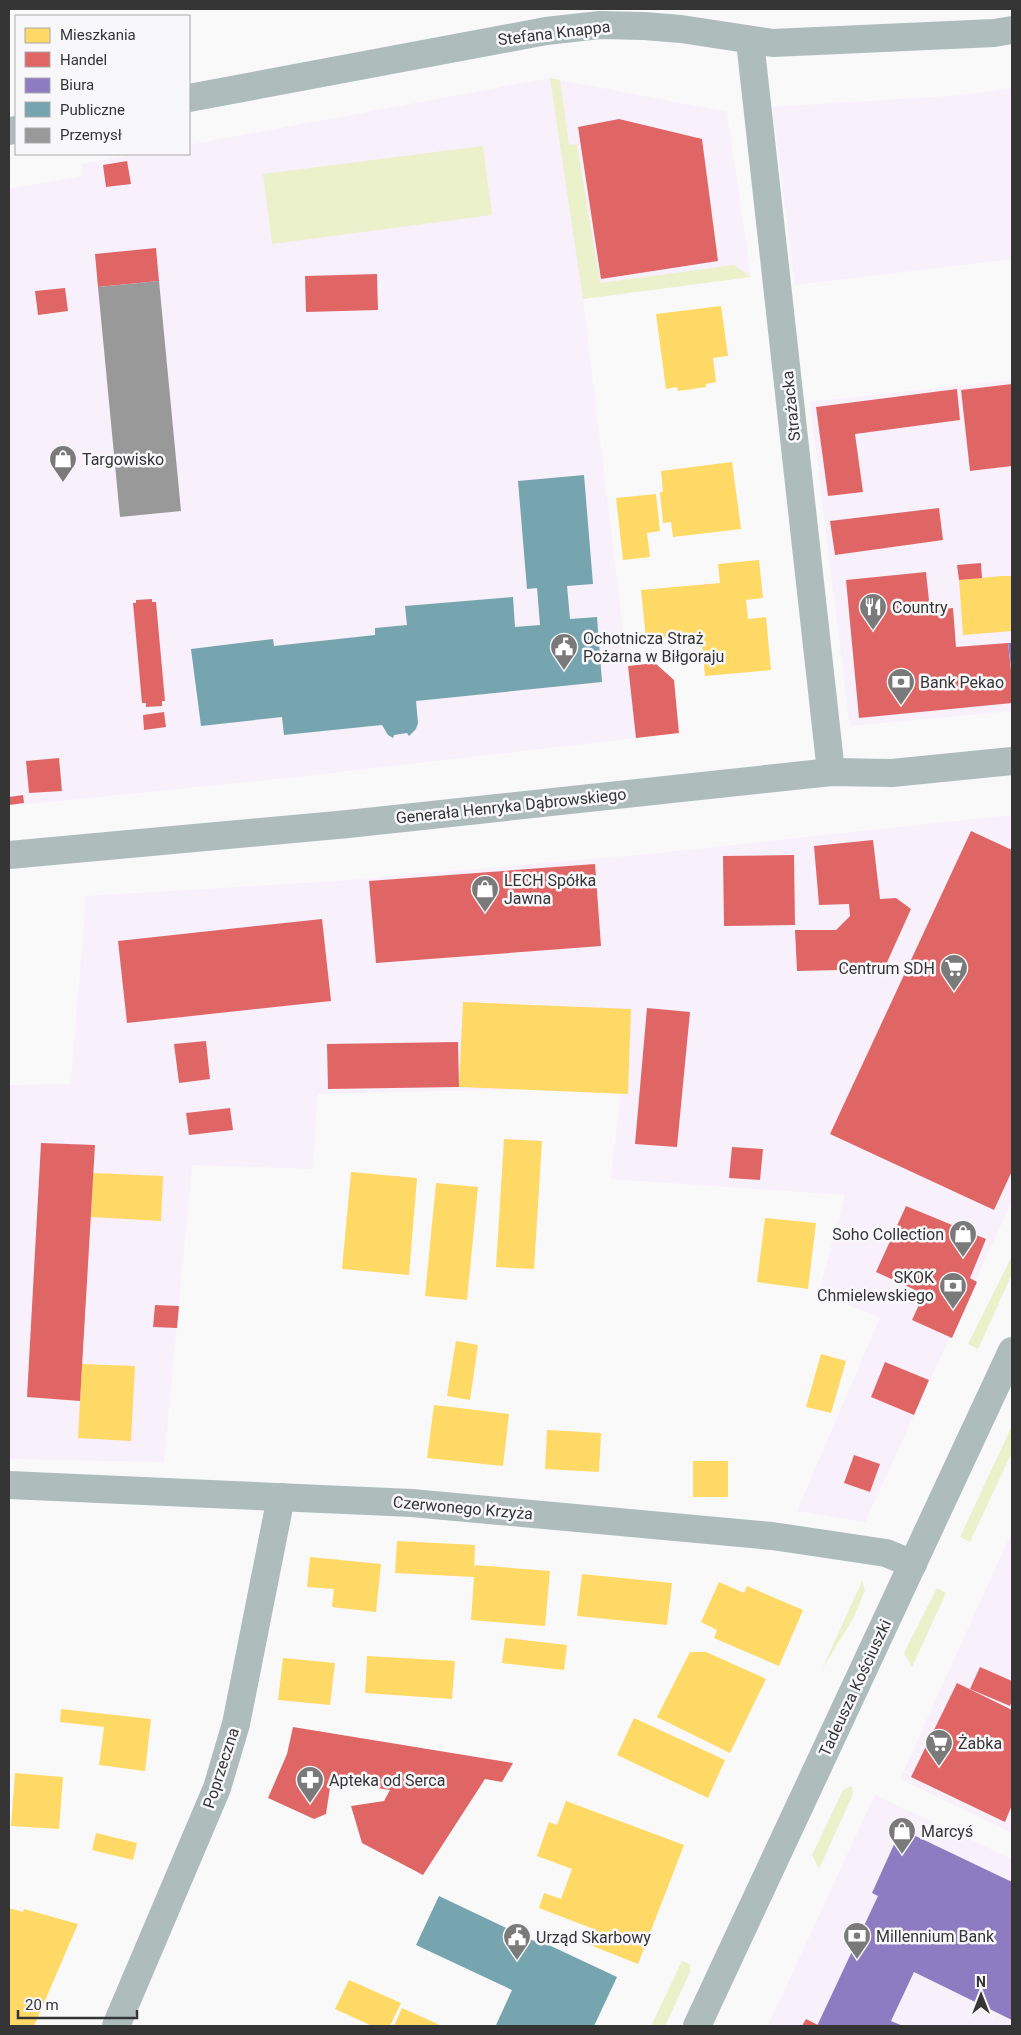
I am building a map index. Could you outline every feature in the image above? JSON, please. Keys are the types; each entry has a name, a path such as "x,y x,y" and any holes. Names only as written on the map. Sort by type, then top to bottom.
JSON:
{"street":[{"name":"Stefana Knappa","path":"190,98 546,31 583,27 622,25 666,27 750,40 804,42 994,33 1012,30"},
{"name":"Strażacka","path":"750,40 831,772"},
{"name":"Generała Henryka Dąbrowskiego","path":"9,855 338,825 831,772 892,773 1012,761"},
{"name":"Tadeusza Kościuszki","path":"698,2026 1012,1350"},
{"name":"Czerwonego Krzyża","path":"9,1485 412,1503 772,1536 886,1553 913,1564"},
{"name":"Poprzeczna","path":"116,2026 193,1846 229,1753 281,1497"}],"shaded area":[{"path":"550,78 727,112 751,277 583,299 636,738 287,778 9,806 9,189 83,176 81,164 133,155 190,155 190,145"},
{"path":"1012,88 1012,259 795,285 771,107 964,95"},
{"path":"1012,380 1012,711 850,726 810,402"},
{"path":"1012,815 1012,1201 865,1522 797,1511 880,1318 819,1293 845,1195 611,1179 621,1087 318,1094 312,1169 192,1165 164,1462 9,1459 10,1085 71,1084 86,896 339,881 649,854"},
{"path":"1012,1532 1012,1833 900,1779"},
{"path":"875,1795 1012,1859 1012,2026 768,2026"}],"green space":[{"path":"550,78 560,80 569,145 577,144 600,283 734,265 751,277 583,299"},
{"path":"483,146 492,215 272,244 263,174"},
{"path":"1012,1256 1012,1274 978,1349 968,1344"},
{"path":"1012,1426 1012,1452 970,1542 960,1537"},
{"path":"862,1581 865,1590 854,1617 822,1669"},
{"path":"937,1588 946,1593 912,1667 904,1653"},
{"path":"852,1786 853,1794 819,1869 812,1855 843,1790"},
{"path":"682,1961 690,1964 690,1972 665,2026 651,2026"}],"building: Mieszkania":[{"path":"721,306 728,356 713,358 716,382 706,384 706,387 678,391 677,387 666,389 656,314"},
{"path":"732,462 741,529 673,537 671,522 663,523 660,492 663,492 661,471"},
{"path":"656,494 660,531 647,533 650,557 623,560 616,498"},
{"path":"759,560 763,598 746,600 748,619 766,617 771,670 705,676 701,634 646,639 641,590 720,583 718,564"},
{"path":"1012,576 1012,631 963,635 959,580"},
{"path":"463,1002 631,1009 628,1094 459,1087"},
{"path":"504,1139 542,1141 534,1269 496,1267"},
{"path":"351,1172 417,1178 409,1275 342,1269"},
{"path":"93,1173 163,1176 161,1221 91,1217"},
{"path":"436,1183 478,1187 467,1300 425,1296"},
{"path":"765,1218 816,1223 808,1289 757,1282"},
{"path":"456,1341 478,1345 470,1400 447,1396"},
{"path":"821,1354 846,1361 831,1413 806,1407"},
{"path":"82,1364 135,1366 131,1441 78,1438"},
{"path":"434,1405 509,1414 503,1466 427,1458"},
{"path":"547,1430 601,1433 599,1472 545,1469"},
{"path":"693,1461 728,1461 728,1497 693,1497"},
{"path":"397,1541 475,1545 474,1573 475,1565 550,1571 545,1626 471,1620 474,1577 395,1573"},
{"path":"310,1557 381,1564 376,1612 332,1607 334,1589 307,1587"},
{"path":"582,1574 672,1583 667,1625 577,1616"},
{"path":"719,1582 744,1593 747,1586 803,1610 779,1666 714,1638 717,1630 701,1622"},
{"path":"505,1638 567,1645 564,1670 502,1663"},
{"path":"690,1652 706,1652 766,1679 730,1753 657,1717"},
{"path":"367,1656 455,1661 452,1699 365,1693"},
{"path":"283,1658 335,1663 330,1705 278,1700"},
{"path":"61,1709 151,1719 145,1771 99,1765 104,1727 60,1722"},
{"path":"634,1718 725,1760 708,1798 617,1755"},
{"path":"15,1773 63,1777 59,1829 11,1826"},
{"path":"566,1801 684,1845 638,1964 590,1945 596,1930 539,1908 544,1893 561,1899 572,1869 537,1856 549,1822 557,1825"},
{"path":"96,1833 137,1843 133,1860 92,1850"},
{"path":"9,1908 23,1912 24,1909 78,1924 34,2026 9,2026"},
{"path":"349,1980 401,2003 390,2026 372,2026 335,2009"},
{"path":"402,2008 442,2026 394,2026"}],"building: Handel":[{"path":"619,119 702,139 718,261 601,279 578,127"},
{"path":"127,161 131,184 106,187 103,165"},
{"path":"156,248 159,281 98,287 95,254"},
{"path":"377,274 378,310 306,312 305,276"},
{"path":"65,288 68,311 38,315 35,291"},
{"path":"1012,384 1012,466 970,471 961,390"},
{"path":"957,389 960,420 855,434 863,492 828,496 816,407"},
{"path":"939,508 943,540 835,555 830,521"},
{"path":"981,563 982,578 959,580 957,565"},
{"path":"926,572 930,610 953,608 956,647 1008,643 1012,679 1012,703 859,718 846,580"},
{"path":"152,599 152,602 156,602 165,701 162,701 162,706 146,707 146,703 142,703 133,603 136,603 136,600"},
{"path":"655,663 674,680 679,733 636,738 628,666"},
{"path":"164,712 166,727 144,730 143,715"},
{"path":"59,758 62,791 29,793 26,761"},
{"path":"23,795 24,803 9,805 9,797"},
{"name":"Centrum SDH","path":"971,831 1012,850 1012,1171 994,1210 830,1134"},
{"path":"873,840 880,899 896,898 911,909 884,969 797,971 795,930 836,930 850,916 849,904 819,905 814,846"},
{"path":"794,855 795,925 724,926 723,856"},
{"name":"LECH Spółka Jawna","path":"595,864 601,946 376,963 369,881"},
{"path":"322,919 331,1001 127,1023 118,941"},
{"path":"647,1008 690,1012 677,1147 635,1144"},
{"path":"206,1041 210,1079 179,1083 174,1044"},
{"path":"458,1042 459,1087 328,1089 327,1044"},
{"path":"230,1108 233,1130 189,1135 186,1113"},
{"path":"41,1143 95,1145 80,1401 27,1397"},
{"path":"732,1147 763,1149 760,1180 729,1178"},
{"path":"906,1206 986,1239 970,1278 977,1282 952,1338 912,1320 924,1294 876,1272"},
{"path":"155,1305 179,1306 177,1328 153,1327"},
{"path":"885,1362 929,1380 914,1415 871,1397"},
{"path":"854,1455 880,1464 870,1492 844,1483"},
{"path":"980,1667 1012,1681 1012,1700 1010,1706 970,1689"},
{"path":"957,1683 1012,1710 1012,1805 1005,1822 911,1777"},
{"path":"293,1727 513,1763 502,1782 485,1779 423,1875 362,1843 351,1806 384,1801 390,1790 331,1781 326,1814 314,1819 268,1798 287,1754"},
{"path":"806,2019 818,2025 802,2026"}],"building: Biura":[{"path":"1008,643 1012,643 1012,667 1011,667"},
{"path":"901,1829 1012,1882 1012,2020 914,1972 891,2021 903,2026 817,2026 878,1896 872,1893"}],"building: Publiczne":[{"path":"584,475 593,584 567,586 570,619 597,617 602,682 416,701 418,723 416,729 409,736 407,733 394,735 393,738 388,735 382,725 284,735 282,717 201,726 191,649 273,639 274,646 375,635 375,628 407,625 405,606 513,597 515,627 540,625 537,588 527,589 518,481"},
{"name":"Urząd Skarbowy","path":"439,1896 534,1941 536,1939 617,1977 594,2026 496,2025 512,1990 416,1945"}],"building: Przemysł":[{"path":"159,281 181,511 120,517 98,287"}],"place":[{"name":"Targowisko","path":"63,483"},
{"name":"Country","path":"873,631"},
{"name":"Ochotnicza Straż Pożarna w Biłgoraju","path":"564,671"},
{"name":"Bank Pekao","path":"901,706"},
{"name":"LECH Spółka Jawna","path":"485,913"},
{"name":"Centrum SDH","path":"954,992"},
{"name":"Soho Collection","path":"963,1258"},
{"name":"SKOK Chmielewskiego","path":"953,1310"},
{"name":"Żabka","path":"939,1767"},
{"name":"Apteka od Serca","path":"310,1804"},
{"name":"Marcyś","path":"902,1855"},
{"name":"Millennium Bank","path":"857,1960"},
{"name":"Urząd Skarbowy","path":"517,1961"}]}
